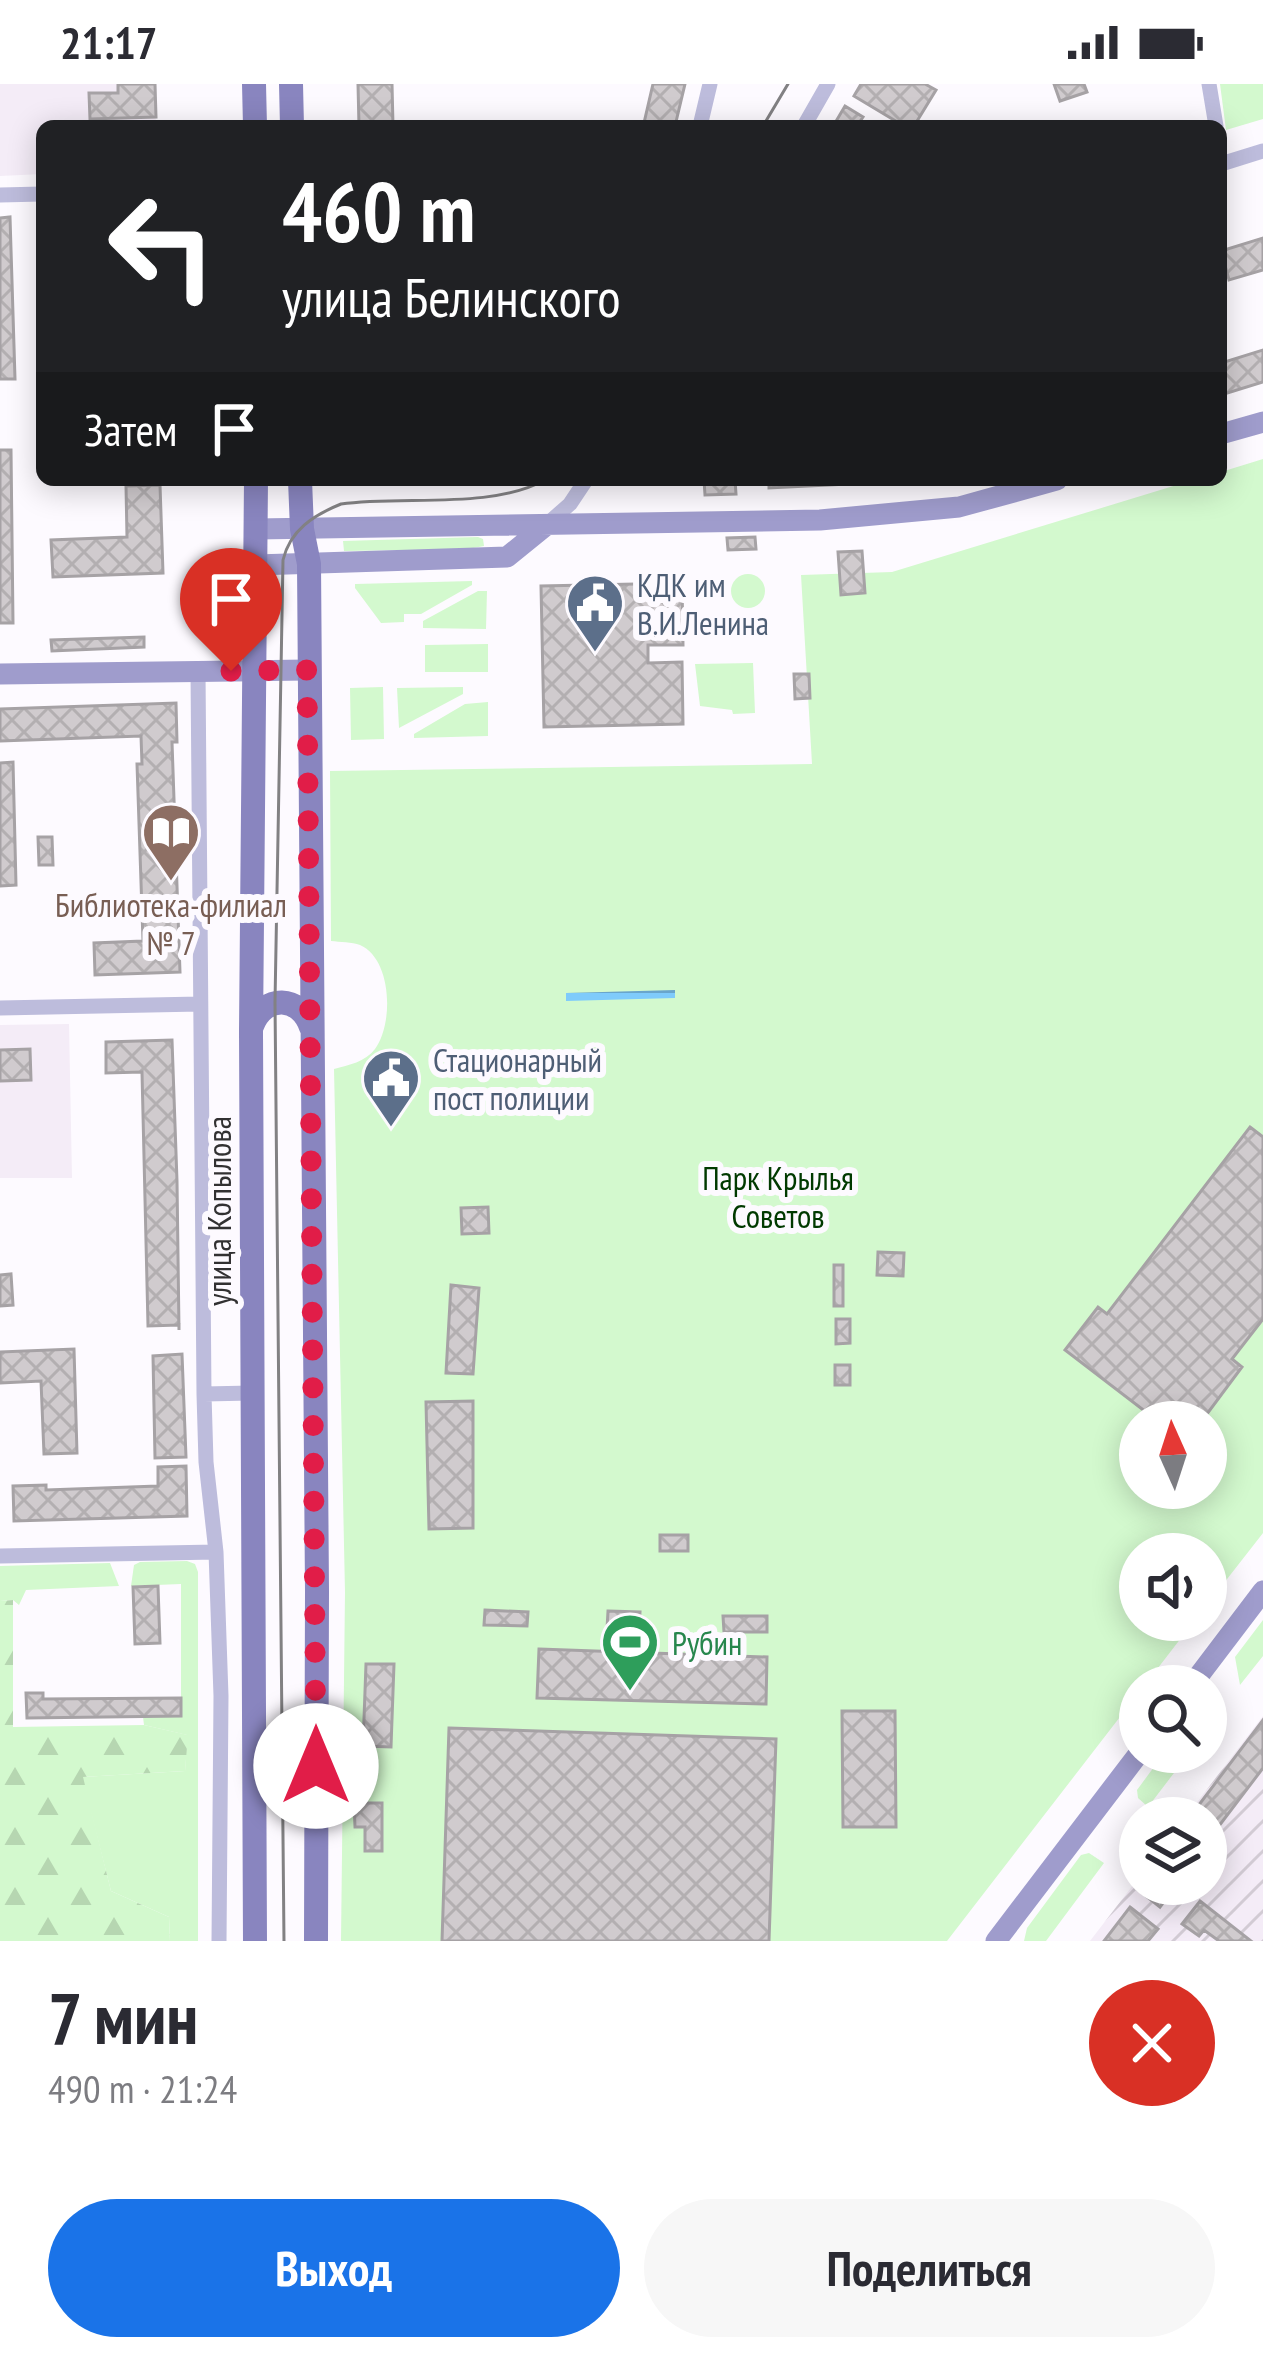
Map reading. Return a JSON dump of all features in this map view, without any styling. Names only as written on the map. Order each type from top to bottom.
[{"type":"main road","points":[[254,84],[255,120]]},
{"type":"main road","points":[[291,84],[292,120]]},
{"type":"main road","name":"улица Копылова","points":[[255,1941],[250,1031],[256,486]]},
{"type":"main road","points":[[301,486],[308,564],[316,1941]]},
{"type":"main road","points":[[250,1031],[258,1012],[268,1004],[286,1001],[303,1011],[311,1030]]},
{"type":"street","points":[[701,120],[710,84]]},
{"type":"street","points":[[807,120],[828,84]]},
{"type":"street","points":[[1209,84],[1215,120]]},
{"type":"street","points":[[1227,160],[1263,151]]},
{"type":"street","points":[[0,195],[36,194]]},
{"type":"street","points":[[1227,432],[1263,422]]},
{"type":"street","points":[[256,565],[507,557],[570,504],[582,486]]},
{"type":"street","points":[[256,529],[914,514],[1036,486]]},
{"type":"street","points":[[0,674],[307,670]]},
{"type":"street","name":"улица Копылова","points":[[198,671],[204,1394],[221,1696],[219,1941]]},
{"type":"street","points":[[0,1008],[200,1004]]},
{"type":"street","points":[[204,1394],[252,1393]]},
{"type":"street","points":[[0,1556],[216,1552]]},
{"type":"street","points":[[1207,1665],[1263,1591]]},
{"type":"street","points":[[997,1941],[1124,1773]]},
{"type":"shaded area","points":[[0,84],[155,84],[156,120],[36,120],[36,174],[0,176]]},
{"type":"shaded area","points":[[69,1024],[72,1178],[0,1178],[0,1025]]},
{"type":"shaded area","points":[[1263,1716],[1263,1941],[1090,1941],[1119,1903],[1227,1905],[1227,1797],[1201,1797],[1219,1773],[1227,1773],[1227,1763]]},
{"type":"green space","points":[[1220,84],[1263,84],[1263,119],[1227,130]]},
{"type":"green space","name":"Парк Крылья Советов","points":[[1263,459],[1263,1533],[1227,1579],[1227,1533],[1119,1533],[1119,1641],[1179,1641],[1160,1665],[1119,1665],[1119,1718],[947,1941],[341,1941],[345,1592],[334,1069],[362,1060],[375,1049],[385,1024],[387,993],[371,952],[357,944],[331,941],[330,771],[812,764],[801,575],[892,572],[1173,486],[1227,486],[1227,470]]},
{"type":"green space","points":[[478,537],[484,546],[468,549],[344,551],[343,541]]},
{"type":"green space","points":[[748,574],[760,579],[765,591],[760,603],[748,608],[736,603],[731,591],[736,579]]},
{"type":"green space","points":[[472,581],[421,614],[404,614],[404,622],[381,623],[355,588],[355,584]]},
{"type":"green space","points":[[478,591],[487,591],[486,629],[423,628],[423,621]]},
{"type":"green space","points":[[488,644],[488,672],[425,672],[425,645]]},
{"type":"green space","points":[[753,663],[755,713],[733,714],[732,710],[700,706],[695,664]]},
{"type":"green space","points":[[383,687],[384,739],[351,740],[350,688]]},
{"type":"green space","points":[[463,687],[463,694],[399,728],[397,688]]},
{"type":"green space","points":[[488,702],[488,736],[414,738],[465,704]]},
{"type":"green space","points":[[187,1561],[198,1572],[198,1941],[170,1941],[169,1917],[111,1891],[82,1777],[185,1771],[187,1735],[144,1725],[143,1717],[181,1716],[181,1584],[131,1586],[134,1565],[140,1562]]},
{"type":"green space","points":[[110,1563],[119,1586],[26,1590],[19,1605],[13,1600],[0,1601],[0,1566]]},
{"type":"green space","points":[[13,1600],[13,1727],[144,1725],[188,1735],[185,1771],[83,1777],[111,1891],[169,1917],[170,1941],[0,1941],[0,1601]]},
{"type":"green space","points":[[1263,1620],[1263,1656],[1240,1685],[1235,1657]]},
{"type":"green space","points":[[1150,1773],[1174,1773],[1156,1797],[1138,1797],[1137,1790]]},
{"type":"green space","points":[[1089,1853],[1104,1863],[1046,1941],[1024,1941],[1027,1928],[1081,1855]]},
{"type":"water","points":[[675,990],[675,998],[566,1001],[566,993]]},
{"type":"building","points":[[118,84],[155,84],[156,117],[90,119],[89,93],[118,93]]},
{"type":"building","points":[[358,84],[392,84],[393,120],[359,120]]},
{"type":"building","points":[[653,84],[685,84],[676,120],[645,120]]},
{"type":"building","points":[[861,84],[925,84],[936,90],[918,120],[894,120],[854,96]]},
{"type":"building","points":[[1054,84],[1084,84],[1087,92],[1060,101]]},
{"type":"building","points":[[845,106],[863,117],[861,120],[837,120]]},
{"type":"building","points":[[10,217],[15,379],[0,379],[0,218]]},
{"type":"building","points":[[1263,238],[1263,270],[1229,280],[1227,249]]},
{"type":"building","points":[[1263,350],[1263,382],[1227,393],[1227,361]]},
{"type":"building","points":[[0,450],[11,450],[13,623],[0,623]]},
{"type":"building","points":[[126,486],[160,486],[163,573],[53,577],[51,540],[127,537]]},
{"type":"building","points":[[704,486],[735,486],[736,494],[705,495]]},
{"type":"building","points":[[755,537],[756,549],[728,550],[727,538]]},
{"type":"building","points":[[862,551],[865,593],[841,595],[838,552]]},
{"type":"building","name":"КДК им В.И.Ленина","points":[[682,583],[683,645],[648,645],[648,663],[682,662],[683,724],[544,727],[541,586]]},
{"type":"building","points":[[144,637],[144,647],[52,651],[51,640]]},
{"type":"building","points":[[794,674],[809,674],[810,698],[795,699]]},
{"type":"building","points":[[176,703],[177,742],[172,742],[180,972],[95,975],[94,943],[143,941],[137,764],[142,764],[141,736],[0,741],[0,709]]},
{"type":"building","points":[[13,762],[16,885],[0,886],[0,763]]},
{"type":"building","points":[[38,837],[52,837],[53,865],[39,865]]},
{"type":"building","points":[[172,1040],[179,1325],[148,1326],[142,1072],[106,1073],[106,1042]]},
{"type":"building","points":[[30,1049],[31,1080],[0,1081],[0,1050]]},
{"type":"building","points":[[1250,1127],[1263,1137],[1263,1319],[1232,1359],[1242,1367],[1217,1401],[1132,1401],[1065,1350],[1098,1307],[1107,1314]]},
{"type":"building","points":[[488,1207],[489,1233],[462,1234],[461,1208]]},
{"type":"building","points":[[878,1252],[904,1253],[903,1276],[877,1275]]},
{"type":"building","points":[[834,1265],[843,1265],[843,1306],[834,1306]]},
{"type":"building","points":[[11,1274],[13,1305],[0,1306],[0,1275]]},
{"type":"building","points":[[451,1285],[479,1288],[473,1374],[446,1373]]},
{"type":"building","points":[[836,1319],[850,1319],[850,1343],[836,1344]]},
{"type":"building","points":[[74,1349],[77,1453],[44,1454],[41,1381],[0,1383],[0,1352]]},
{"type":"building","points":[[182,1354],[186,1457],[155,1458],[153,1356]]},
{"type":"building","points":[[835,1365],[850,1365],[850,1385],[835,1385]]},
{"type":"building","points":[[473,1401],[473,1528],[429,1529],[426,1402]]},
{"type":"building","points":[[186,1466],[187,1516],[14,1521],[13,1486],[46,1485],[46,1490],[158,1486],[158,1467]]},
{"type":"building","points":[[660,1535],[688,1535],[688,1551],[660,1551]]},
{"type":"building","points":[[158,1586],[160,1643],[135,1644],[133,1587]]},
{"type":"building","points":[[485,1610],[528,1612],[527,1626],[484,1625]]},
{"type":"building","points":[[608,1611],[640,1612],[639,1630],[607,1629]]},
{"type":"building","points":[[723,1616],[767,1616],[767,1632],[724,1632]]},
{"type":"building","points":[[539,1649],[767,1657],[766,1704],[537,1698]]},
{"type":"building","points":[[366,1664],[394,1664],[391,1747],[363,1746]]},
{"type":"building","points":[[26,1693],[43,1693],[43,1699],[181,1698],[181,1716],[27,1718]]},
{"type":"building","points":[[842,1711],[895,1711],[896,1827],[843,1827]]},
{"type":"building","points":[[1263,1720],[1263,1768],[1227,1815],[1227,1797],[1205,1797]]},
{"type":"building","points":[[449,1728],[776,1739],[769,1941],[442,1941]]},
{"type":"building","points":[[354,1803],[382,1803],[382,1851],[365,1851],[365,1827],[355,1827]]},
{"type":"building","points":[[1197,1905],[1205,1905],[1251,1941],[1219,1941],[1204,1930],[1199,1936],[1182,1924]]},
{"type":"building","points":[[1130,1907],[1158,1929],[1148,1941],[1104,1941]]},
{"type":"tram line","points":[[767,120],[788,84]]},
{"type":"tram line","points":[[284,1941],[275,1002],[283,560],[304,525],[341,504],[473,498],[530,486]]},
{"type":"place","name":"КДК им В.И.Ленина","points":[[595,654]]},
{"type":"place","name":"Библиотека-филиал № 7","points":[[171,883]]},
{"type":"place","name":"Стационарный пост полиции","points":[[391,1129]]},
{"type":"place","name":"Рубин","points":[[630,1693]]},
{"type":"route","points":[[231,671],[307,670],[316,1766]]}]
